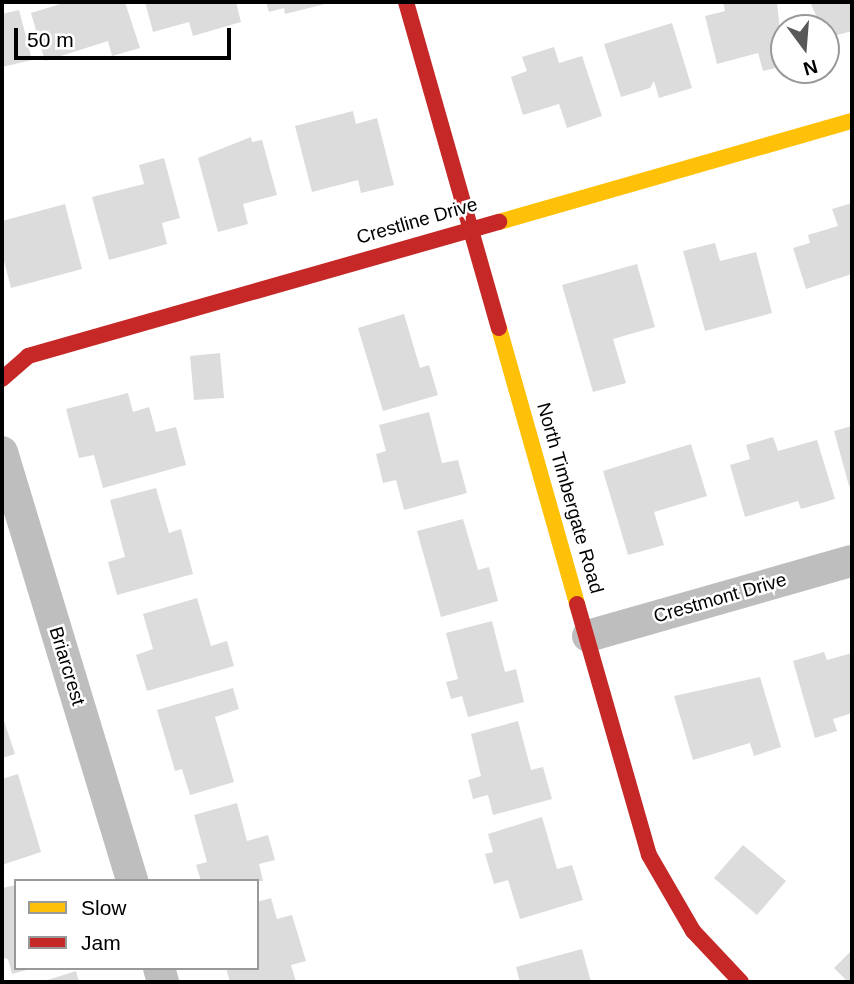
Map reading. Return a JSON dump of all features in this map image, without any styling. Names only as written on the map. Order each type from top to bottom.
[{"type":"street","name":"North Timbergate Road","points":[[406,2],[649,855],[667,894],[737,981]]},
{"type":"street","name":"Crestline Drive","points":[[2,379],[28,356],[470,227],[852,121]]},
{"type":"street","name":"Briarcrest","points":[[2,452],[131,879]]},
{"type":"street","name":"Crestmont Drive","points":[[588,636],[852,561]]},
{"type":"building","points":[[67,2],[125,2],[140,48],[112,56],[108,41],[45,61],[31,13]]},
{"type":"building","points":[[145,2],[236,2],[241,22],[193,36],[189,22],[153,32]]},
{"type":"building","points":[[266,2],[329,3],[285,14],[284,8],[269,12]]},
{"type":"building","points":[[723,2],[777,2],[778,14],[770,14],[770,69],[763,71],[758,53],[717,64],[705,16],[725,11]]},
{"type":"building","points":[[810,2],[852,2],[852,31],[840,34],[840,14],[815,14]]},
{"type":"building","points":[[19,10],[32,60],[2,67],[2,14]]},
{"type":"building","points":[[672,23],[692,88],[659,98],[654,81],[650,88],[621,97],[604,44]]},
{"type":"building","points":[[554,47],[559,63],[582,56],[602,116],[567,128],[559,104],[523,115],[511,77],[527,71],[522,57]]},
{"type":"building","points":[[353,111],[356,124],[377,118],[394,185],[361,193],[358,180],[312,192],[295,126]]},
{"type":"building","points":[[251,137],[252,142],[262,140],[277,195],[243,204],[248,224],[218,232],[198,158]]},
{"type":"building","points":[[164,158],[180,218],[162,223],[167,244],[109,260],[92,197],[144,184],[139,165]]},
{"type":"building","points":[[852,203],[852,274],[806,289],[793,248],[810,243],[808,235],[838,226],[832,209]]},
{"type":"building","points":[[65,204],[82,269],[11,288],[2,253],[2,221]]},
{"type":"building","points":[[715,243],[720,261],[756,252],[772,313],[705,331],[683,251]]},
{"type":"building","points":[[637,264],[655,327],[613,339],[626,383],[593,392],[562,285]]},
{"type":"building","points":[[404,314],[420,368],[429,365],[438,395],[383,411],[358,328]]},
{"type":"building","points":[[220,353],[224,398],[194,400],[190,356]]},
{"type":"building","points":[[128,393],[133,412],[149,407],[156,432],[176,427],[186,465],[103,488],[94,455],[79,458],[66,409]]},
{"type":"building","points":[[429,412],[442,463],[458,460],[467,493],[404,510],[396,480],[383,483],[376,454],[386,451],[379,425]]},
{"type":"building","points":[[852,426],[852,486],[849,486],[834,431]]},
{"type":"building","points":[[773,437],[778,451],[817,440],[835,499],[801,509],[798,501],[745,517],[730,465],[750,459],[746,445]]},
{"type":"building","points":[[691,444],[707,496],[654,512],[664,545],[628,555],[603,471]]},
{"type":"building","points":[[156,488],[169,533],[181,529],[193,574],[117,595],[108,562],[125,557],[110,500]]},
{"type":"building","points":[[463,519],[478,570],[489,567],[498,601],[441,617],[417,531]]},
{"type":"building","points":[[197,598],[211,646],[227,641],[234,666],[147,691],[136,655],[153,649],[143,614]]},
{"type":"building","points":[[492,621],[505,672],[516,669],[524,702],[468,717],[462,696],[451,699],[446,682],[458,679],[446,633]]},
{"type":"building","points":[[824,652],[827,660],[852,653],[852,713],[833,719],[837,731],[815,738],[793,661]]},
{"type":"building","points":[[760,677],[781,747],[754,756],[750,743],[693,760],[674,696]]},
{"type":"building","points":[[233,688],[239,709],[215,717],[234,782],[190,795],[182,769],[175,771],[157,710]]},
{"type":"building","points":[[2,715],[15,754],[2,758]]},
{"type":"building","points":[[518,721],[531,770],[543,767],[552,799],[493,815],[488,795],[473,799],[468,780],[481,776],[471,734]]},
{"type":"building","points":[[18,774],[41,852],[2,865],[2,779]]},
{"type":"building","points":[[237,803],[247,841],[268,835],[275,860],[259,864],[263,881],[200,879],[196,865],[207,862],[194,815]]},
{"type":"building","points":[[542,817],[557,869],[572,865],[583,900],[520,919],[508,880],[494,884],[485,854],[493,852],[488,834]]},
{"type":"building","points":[[743,845],[786,881],[757,915],[714,878]]},
{"type":"building","points":[[14,885],[14,970],[26,970],[12,974],[8,959],[2,957],[2,888]]},
{"type":"building","points":[[271,898],[277,919],[292,915],[306,961],[291,965],[296,982],[230,982],[227,970],[259,970],[259,901]]},
{"type":"building","points":[[582,949],[591,982],[520,982],[516,967]]},
{"type":"building","points":[[852,950],[852,982],[848,982],[834,968]]},
{"type":"building","points":[[76,971],[79,982],[41,982]]},
{"type":"traffic: slow","points":[[499,222],[852,121]]},
{"type":"traffic: slow","points":[[499,328],[577,604]]},
{"type":"traffic: jam","points":[[406,2],[499,328]]},
{"type":"traffic: jam","points":[[2,379],[28,356],[499,222]]},
{"type":"traffic: jam","points":[[577,604],[649,855],[693,931],[741,982]]}]
